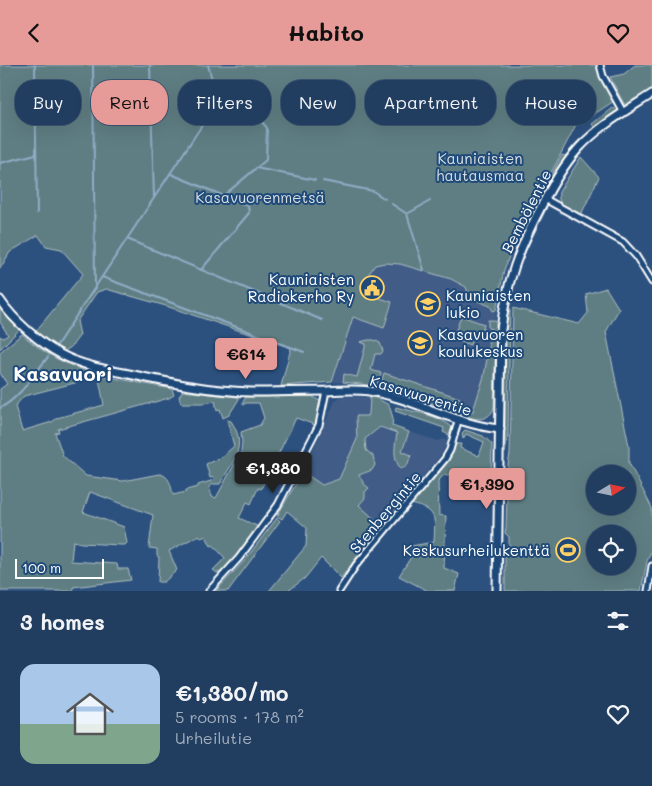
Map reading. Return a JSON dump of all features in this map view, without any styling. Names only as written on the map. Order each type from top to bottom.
[{"type":"main road","name":"Bembölentie","points":[[497,591],[501,330],[507,289],[521,247],[562,170],[578,149],[605,125],[652,94]]},
{"type":"main road","name":"Kasavuorentie","points":[[0,300],[11,314],[47,346],[61,355],[89,365],[165,382],[224,390],[250,392],[358,390],[378,393],[478,427],[500,429]]},
{"type":"street","points":[[600,65],[603,76],[623,113]]},
{"type":"street","points":[[545,199],[624,242],[636,256],[652,282]]},
{"type":"street","points":[[209,591],[244,552],[278,505],[319,425],[326,391]]},
{"type":"street","name":"Stenbergintie","points":[[339,591],[356,565],[445,459],[450,450],[458,421]]},
{"type":"street","points":[[648,591],[652,566]]},
{"type":"shaded area","name":"Kasavuoren koulukeskus","points":[[385,263],[400,264],[451,279],[466,287],[470,298],[490,306],[493,311],[496,310],[494,408],[492,414],[482,419],[471,418],[395,390],[355,383],[332,382],[353,317],[384,327],[392,302],[368,294],[363,290],[368,275],[375,265]]},
{"type":"shaded area","points":[[340,397],[370,397],[369,414],[367,416],[357,416],[357,439],[339,480],[322,485],[303,472],[335,401]]},
{"type":"shaded area","points":[[380,427],[407,437],[409,432],[438,441],[444,439],[447,441],[440,456],[382,526],[378,523],[369,533],[363,527],[353,476],[365,474],[365,439]]},
{"type":"green space","name":"Kasavuorenmetsä","points":[[0,65],[598,65],[601,77],[614,101],[596,113],[596,80],[506,80],[506,125],[576,125],[513,246],[504,270],[496,310],[493,311],[490,306],[470,298],[466,287],[451,279],[400,264],[385,263],[375,265],[368,275],[363,290],[368,294],[392,302],[384,328],[353,317],[332,382],[281,386],[291,348],[166,306],[106,289],[97,292],[77,321],[80,335],[71,347],[63,352],[35,332],[83,274],[61,249],[46,246],[38,235],[10,252],[0,269]]},
{"type":"green space","points":[[635,65],[652,65],[652,90],[630,104],[624,104],[610,77],[624,74]]},
{"type":"green space","points":[[612,108],[616,108],[618,112],[606,120],[548,188],[546,186],[562,155],[565,156],[594,127],[593,125],[596,125],[596,121]]},
{"type":"green space","points":[[581,157],[599,177],[580,217],[562,204],[559,192]]},
{"type":"green space","points":[[606,288],[619,309],[606,332],[629,446],[630,465],[586,465],[586,515],[636,515],[636,477],[652,508],[652,549],[647,561],[641,591],[505,591],[505,556],[509,551],[509,537],[505,533],[510,454],[513,308],[579,324],[588,313],[586,294]]},
{"type":"green space","points":[[508,308],[510,308],[508,435],[505,453],[505,329]]},
{"type":"green space","points":[[0,309],[19,330],[0,349],[0,336],[3,338],[8,335],[0,322]]},
{"type":"green space","points":[[461,316],[484,324],[481,336],[474,333],[470,345],[453,339]]},
{"type":"green space","points":[[488,320],[496,322],[494,408],[487,417],[476,419],[468,417],[469,411],[473,411],[484,376],[488,342],[490,342],[492,329],[488,328]]},
{"type":"green space","points":[[22,334],[55,358],[94,373],[93,378],[90,379],[24,396],[15,406],[22,431],[52,422],[57,418],[104,405],[99,379],[103,376],[172,389],[174,395],[169,398],[58,429],[59,432],[55,433],[63,456],[86,476],[123,481],[159,474],[166,476],[168,479],[173,495],[186,492],[186,490],[214,480],[213,477],[210,478],[206,464],[222,457],[234,446],[227,420],[231,421],[236,430],[238,446],[234,461],[220,484],[213,484],[209,487],[212,497],[216,498],[241,452],[241,432],[260,425],[264,418],[259,403],[246,403],[243,405],[246,397],[312,396],[321,402],[315,425],[296,418],[261,489],[258,488],[251,504],[247,502],[239,518],[259,527],[240,554],[228,567],[217,573],[213,570],[225,558],[213,545],[211,546],[206,536],[201,538],[199,535],[169,551],[177,570],[164,582],[158,582],[159,557],[157,556],[157,549],[149,548],[153,515],[90,492],[83,512],[124,527],[127,543],[121,545],[73,541],[71,561],[117,564],[118,569],[128,569],[131,580],[73,587],[73,591],[0,591],[0,389],[7,384],[0,373],[0,352]]},
{"type":"green space","points":[[368,340],[380,343],[383,351],[381,354],[375,354],[371,370],[381,373],[377,386],[343,382],[344,374],[357,377],[366,344],[360,342]]},
{"type":"green space","points":[[384,373],[460,398],[459,402],[463,403],[461,414],[395,390],[380,387]]},
{"type":"green space","points":[[182,391],[238,397],[239,399],[229,415],[223,418],[220,409],[217,410],[215,401],[181,403],[179,397]]},
{"type":"green space","points":[[370,397],[389,405],[393,418],[392,426],[409,432],[402,451],[411,455],[407,466],[401,469],[395,456],[397,433],[380,427],[365,439],[366,450],[373,456],[375,465],[372,470],[359,475],[364,484],[369,488],[365,492],[365,498],[359,505],[382,526],[341,578],[321,558],[305,578],[288,591],[269,591],[306,546],[307,528],[287,511],[282,519],[277,516],[303,472],[322,485],[339,479],[357,439],[356,416],[367,416],[369,414]]},
{"type":"green space","points":[[396,407],[426,414],[447,423],[452,427],[449,435],[443,432],[444,428],[395,411]]},
{"type":"green space","points":[[465,430],[483,436],[492,444],[491,480],[462,474],[444,475],[438,481],[439,515],[446,516],[444,568],[459,574],[455,591],[428,591],[399,576],[411,557],[411,546],[434,542],[435,527],[433,516],[426,509],[411,504],[441,470],[452,452],[454,444],[461,444],[460,448],[479,456],[484,442],[466,434],[463,439],[462,433]]},
{"type":"green space","points":[[277,518],[280,521],[228,591],[216,591],[245,560]]},
{"type":"waterway","points":[[35,65],[37,213]]},
{"type":"waterway","points":[[93,65],[95,288]]},
{"type":"waterway","points":[[150,65],[154,198]]},
{"type":"waterway","points":[[55,348],[218,101],[208,65]]},
{"type":"waterway","points":[[223,196],[266,160],[267,128],[264,125]]},
{"type":"waterway","points":[[0,163],[36,154]]},
{"type":"waterway","points":[[256,168],[315,180]]},
{"type":"waterway","points":[[171,174],[248,206],[249,213],[201,270]]},
{"type":"waterway","points":[[323,181],[373,191],[385,199]]},
{"type":"waterway","points":[[392,204],[407,214],[430,201]]},
{"type":"waterway","points":[[521,259],[546,208]]},
{"type":"waterway","points":[[407,214],[424,270]]},
{"type":"waterway","points":[[127,239],[322,320]]},
{"type":"waterway","points":[[102,277],[304,352]]},
{"type":"waterway","points":[[0,408],[20,392],[48,357]]},
{"type":"place","name":"Kauniaisten Radiokerho Ry","points":[[372,288]]},
{"type":"place","name":"Kauniaisten lukio","points":[[428,304]]},
{"type":"place","name":"Kasavuoren koulukeskus","points":[[420,343]]},
{"type":"place","name":"Keskusurheilukenttä","points":[[568,550]]},
{"type":"district","name":"Kasavuori","points":[[63,373]]},
{"type":"park label","name":"Kauniaisten hautausmaa","points":[[480,166]]}]
